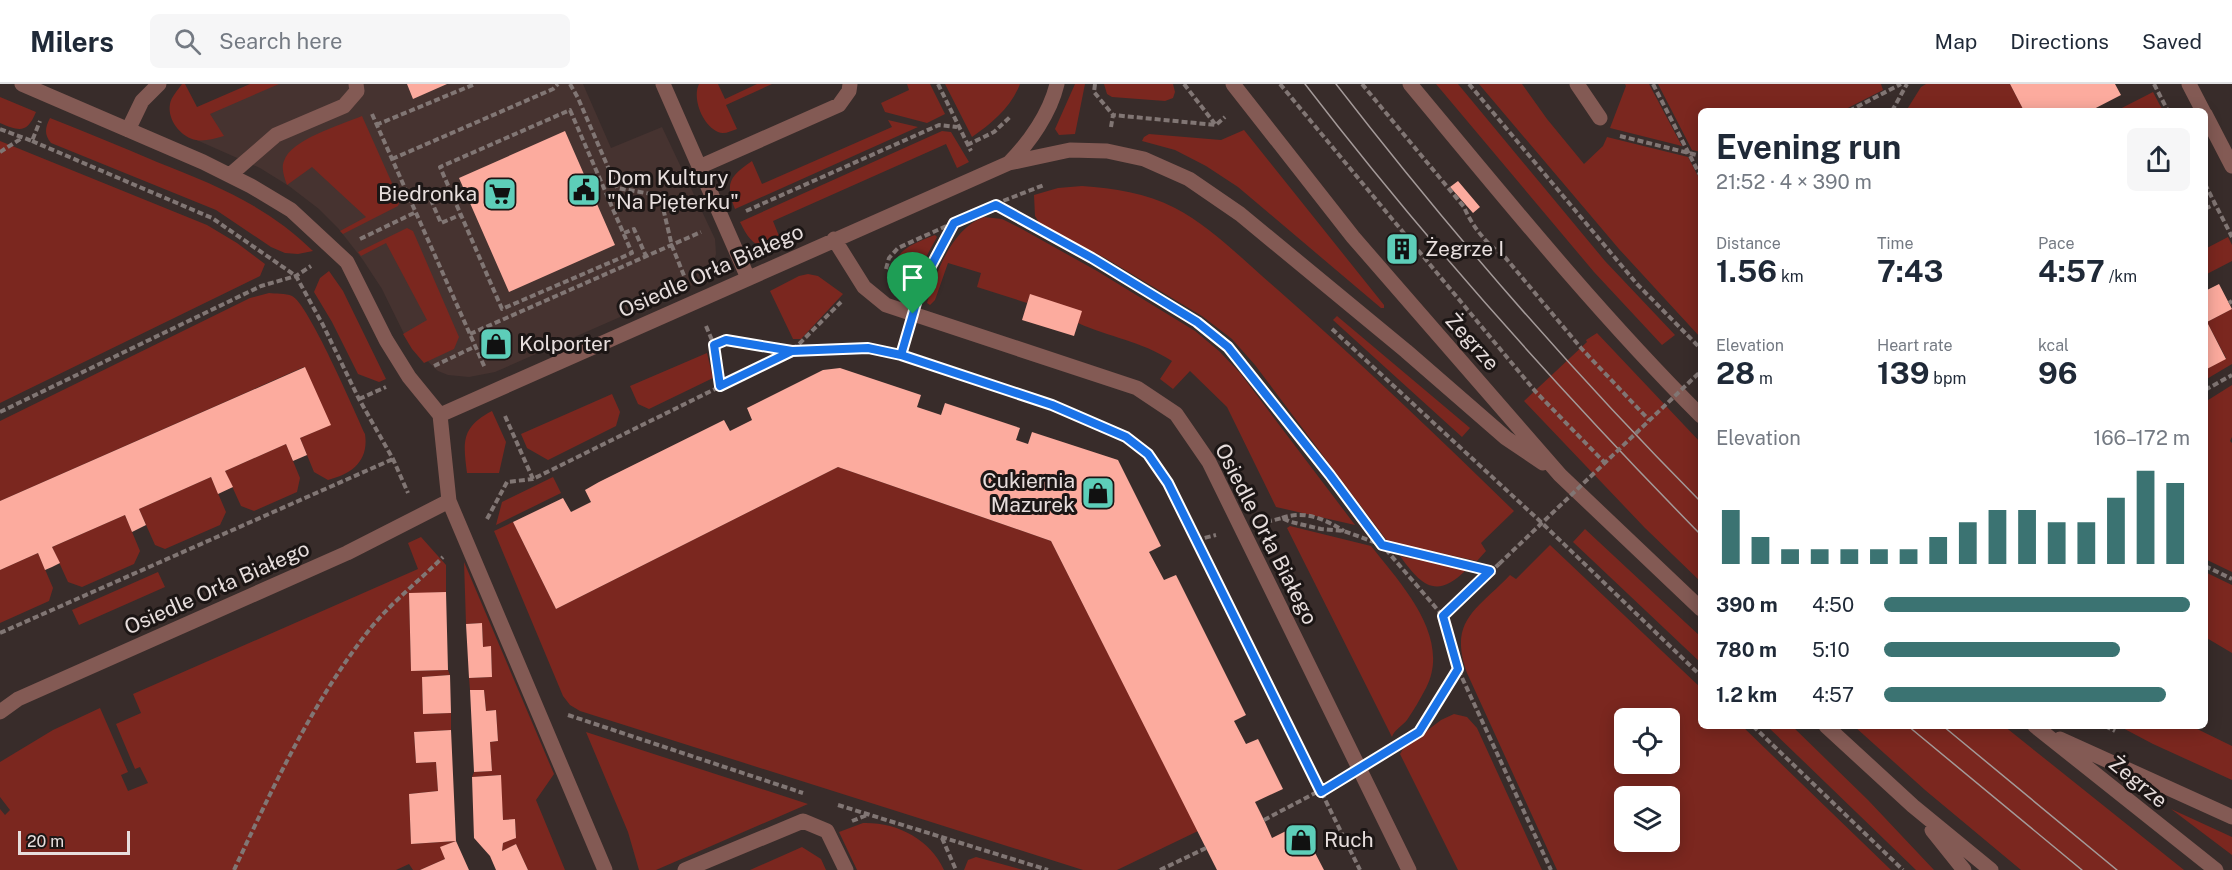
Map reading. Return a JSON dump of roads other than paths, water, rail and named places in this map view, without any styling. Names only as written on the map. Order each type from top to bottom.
[{"type":"street","points":[[22,84],[230,175],[291,210],[347,262],[386,340],[409,377],[440,414],[449,501],[605,870]]},
{"type":"street","points":[[128,130],[142,101],[159,84]]},
{"type":"street","points":[[230,175],[276,135],[344,106],[357,91],[356,84]]},
{"type":"street","points":[[663,84],[748,278]]},
{"type":"street","points":[[699,167],[839,105],[849,91],[850,84]]},
{"type":"street","name":"Osiedle Orła Białego","points":[[440,414],[1009,163],[1039,124],[1049,107],[1057,84]]},
{"type":"street","name":"Żegrze","points":[[1233,84],[1367,254],[1560,475],[1698,606]]},
{"type":"street","points":[[1410,84],[1515,212],[1698,413]]},
{"type":"street","points":[[1577,84],[1600,118]]},
{"type":"street","points":[[2189,84],[2201,108]]},
{"type":"street","points":[[2208,121],[2232,166]]},
{"type":"street","points":[[1009,163],[1070,150],[1107,151],[1159,164],[1204,187],[1283,249],[1506,438],[1560,475]]},
{"type":"street","name":"Osiedle Orła Białego","points":[[834,239],[864,287],[886,305],[1137,388],[1176,414],[1209,462],[1409,870]]},
{"type":"street","name":"Osiedle Orła Białego","points":[[0,712],[18,699],[347,554],[449,501]]},
{"type":"street","points":[[1829,729],[1913,806],[1990,870]]},
{"type":"street","name":"Żegrze","points":[[2038,729],[2216,870]]},
{"type":"street","points":[[2039,729],[2232,817]]},
{"type":"street","points":[[1913,806],[1964,870]]},
{"type":"street","points":[[685,870],[803,820],[827,831],[846,870]]},
{"type":"tram line","points":[[1305,84],[1351,143],[1496,316],[1597,427],[1698,532]]},
{"type":"tram line","points":[[1336,84],[1422,192],[1512,298],[1605,402],[1698,499]]},
{"type":"tram line","points":[[1912,729],[2082,870]]},
{"type":"tram line","points":[[1947,729],[2117,870]]},
{"type":"place","name":"Dom Kultury \"Na Pięterku\"","points":[[584,190]]},
{"type":"place","name":"Biedronka","points":[[500,194]]},
{"type":"place","name":"Żegrze I","points":[[1402,249]]},
{"type":"place","name":"Kolporter","points":[[496,344]]},
{"type":"place","name":"Cukiernia Mazurek","points":[[1098,493]]},
{"type":"place","name":"Ruch","points":[[1301,840]]}]
